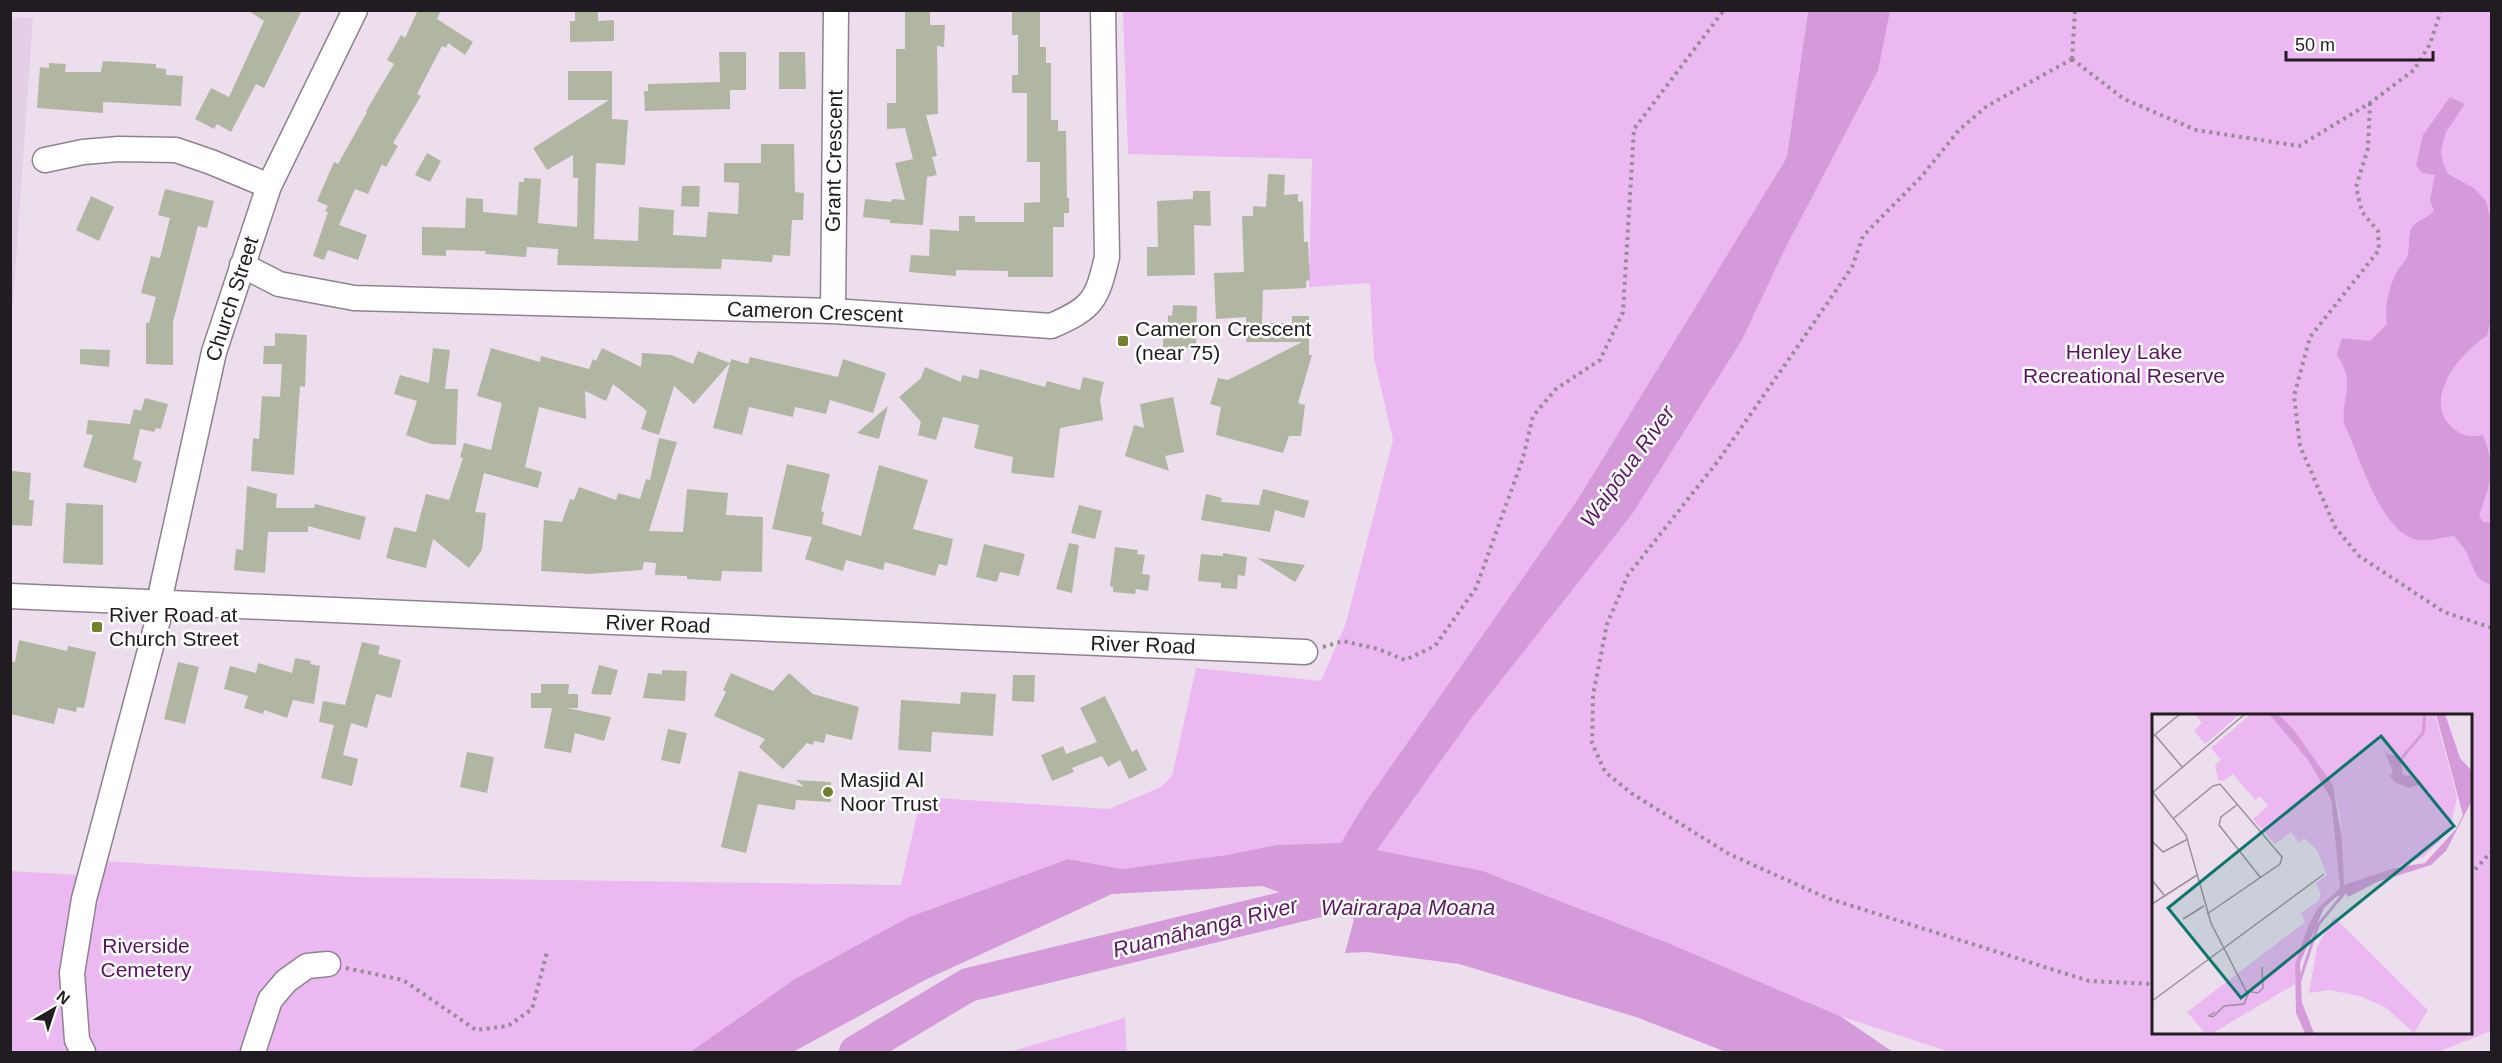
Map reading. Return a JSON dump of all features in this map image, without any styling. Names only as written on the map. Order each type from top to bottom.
[{"type":"street","name":"Church Street","points":[[83,1053],[77,1040],[72,973],[84,899],[156,629],[214,352],[269,186],[355,10]]},
{"type":"street","name":"Grant Crescent","points":[[832,311],[836,10]]},
{"type":"street","name":"Cameron Crescent","points":[[242,265],[279,284],[354,298],[832,311],[1051,326],[1078,315],[1099,291],[1107,257],[1103,10]]},
{"type":"street","points":[[45,160],[82,152],[119,149],[176,150],[269,186]]},
{"type":"street","name":"River Road","points":[[10,596],[1305,652]]},
{"type":"street","points":[[253,1053],[270,1000],[281,987],[307,966],[328,964]]},
{"type":"path","points":[[1305,652],[1342,641],[1378,649],[1405,660],[1435,646],[1476,588],[1523,458],[1533,416],[1556,388],[1600,360],[1623,312],[1634,129],[1724,10]]},
{"type":"path","points":[[2072,59],[2075,10]]},
{"type":"path","points":[[2072,59],[2124,99],[2196,130],[2299,146],[2370,103],[2414,70],[2430,44],[2441,10]]},
{"type":"path","points":[[2072,59],[1986,106],[1959,130],[1921,177],[1863,236],[1852,267],[1798,346],[1718,461],[1628,575],[1607,624],[1593,695],[1592,743],[1605,772],[1631,793],[1729,854],[1827,898],[2089,981],[2152,984]]},
{"type":"path","points":[[2370,103],[2368,148],[2356,187],[2362,212],[2378,231],[2379,250],[2310,337],[2294,396],[2300,446],[2335,527],[2360,556],[2444,612],[2492,628]]},
{"type":"path","points":[[2472,873],[2492,851]]},
{"type":"path","points":[[328,964],[403,980],[476,1030],[508,1026],[532,1009],[547,952]]},
{"type":"shaded area","points":[[10,17],[33,18],[13,304],[10,303]]},
{"type":"green space","name":"Riverside Cemetery","points":[[1123,11],[1808,11],[1787,157],[1578,499],[1365,803],[1341,844],[1276,845],[1226,855],[1122,869],[1068,859],[909,917],[795,979],[690,1052],[11,1052],[10,871],[98,876],[105,861],[353,877],[901,885],[921,797],[1109,809],[1161,787],[1172,776],[1196,668],[1321,681],[1346,623],[1393,440],[1374,358],[1370,283],[1309,287],[1312,159],[1128,154]]},
{"type":"green space","name":"Henley Lake Recreational Reserve","points":[[1890,11],[2491,11],[2491,1031],[2438,1052],[1950,1052],[1840,1016],[1668,943],[1483,871],[1377,850],[1473,716],[1633,513],[1742,340],[1784,251],[1878,71]]},
{"type":"green space","points":[[1125,1018],[1127,1052],[1009,1052]]},
{"type":"water","name":"Wairarapa Moana","points":[[1808,11],[1890,11],[1878,71],[1784,251],[1742,340],[1633,513],[1473,716],[1377,850],[1483,871],[1668,943],[1840,1016],[1893,1052],[1726,1052],[1636,1017],[1459,964],[1367,952],[1345,953],[1354,919],[1262,886],[1112,894],[925,980],[793,1052],[690,1052],[795,979],[909,917],[1068,859],[1122,869],[1226,855],[1276,845],[1341,843],[1365,803],[1578,499],[1787,157]]},
{"type":"water","points":[[2450,97],[2465,104],[2446,132],[2441,150],[2443,163],[2448,174],[2474,188],[2486,201],[2491,222],[2492,315],[2487,336],[2466,353],[2448,378],[2442,391],[2441,404],[2444,417],[2453,428],[2467,436],[2483,435],[2490,456],[2489,484],[2479,515],[2483,522],[2491,523],[2491,584],[2481,580],[2465,550],[2454,536],[2417,540],[2404,534],[2381,508],[2344,424],[2347,382],[2346,374],[2337,355],[2342,338],[2370,341],[2387,324],[2386,310],[2390,289],[2407,255],[2412,227],[2434,211],[2430,200],[2435,175],[2423,173],[2416,166],[2423,135]]},
{"type":"building","points":[[247,10],[302,10],[264,88],[256,84],[231,132],[217,124],[214,129],[195,119],[211,88],[229,97],[264,21]]},
{"type":"building","points":[[418,10],[441,10],[437,19],[473,42],[465,55],[448,43],[446,48],[442,46],[417,94],[421,96],[393,143],[398,146],[386,167],[382,164],[368,194],[355,189],[339,225],[367,235],[358,260],[328,250],[324,260],[313,256],[328,212],[325,211],[328,206],[317,201],[334,162],[338,164],[394,64],[387,60],[401,35],[405,38]]},
{"type":"building","points":[[575,10],[598,10],[598,21],[614,20],[614,41],[570,42],[570,21],[575,21]]},
{"type":"building","points":[[905,10],[930,10],[930,25],[945,25],[944,47],[937,46],[938,114],[926,115],[937,156],[932,157],[937,175],[927,177],[923,225],[890,223],[890,220],[863,217],[865,199],[891,202],[892,199],[905,200],[895,163],[913,159],[905,128],[887,129],[887,103],[896,103],[896,49],[905,49]]},
{"type":"building","points":[[1012,10],[1040,10],[1040,47],[1046,47],[1046,63],[1051,63],[1051,120],[1058,120],[1058,131],[1066,131],[1069,213],[1064,213],[1064,227],[1053,227],[1053,277],[1008,277],[1008,271],[956,270],[956,276],[909,272],[911,255],[929,256],[930,229],[959,231],[959,216],[975,216],[975,222],[1024,222],[1024,203],[1040,202],[1040,162],[1027,162],[1027,93],[1012,93],[1012,75],[1018,75],[1018,35],[1012,35]]},
{"type":"building","points":[[719,52],[746,52],[746,90],[730,90],[730,109],[645,111],[644,91],[648,91],[648,84],[720,82]]},
{"type":"building","points":[[779,52],[805,52],[806,89],[779,89]]},
{"type":"building","points":[[103,61],[156,64],[156,68],[166,69],[166,75],[183,76],[181,106],[103,102],[103,113],[37,108],[40,67],[49,68],[49,63],[66,64],[65,72],[101,72]]},
{"type":"building","points":[[568,71],[612,71],[612,119],[628,120],[625,165],[596,163],[594,239],[638,241],[639,207],[674,210],[673,235],[706,237],[708,212],[738,214],[739,183],[724,182],[724,163],[761,163],[761,144],[794,144],[795,192],[804,193],[803,220],[792,220],[790,256],[773,255],[772,262],[722,259],[721,269],[557,265],[558,249],[527,247],[526,257],[485,254],[486,251],[446,250],[446,256],[422,255],[422,227],[465,228],[466,198],[483,199],[483,212],[517,215],[519,182],[524,182],[524,178],[541,179],[538,223],[577,227],[578,178],[573,178],[573,155],[547,170],[533,148],[609,100],[568,100]]},
{"type":"building","points":[[427,153],[441,161],[430,182],[415,175]]},
{"type":"building","points":[[1268,174],[1285,175],[1284,195],[1298,194],[1298,202],[1303,201],[1304,242],[1308,242],[1310,280],[1306,281],[1306,288],[1263,290],[1262,323],[1292,323],[1292,316],[1309,316],[1309,355],[1312,355],[1298,403],[1305,405],[1301,436],[1289,436],[1283,453],[1216,435],[1221,407],[1210,404],[1218,378],[1228,380],[1302,342],[1246,342],[1246,317],[1216,319],[1214,273],[1244,272],[1242,216],[1253,216],[1253,206],[1266,207]]},
{"type":"building","points":[[682,186],[700,186],[699,207],[681,206]]},
{"type":"building","points":[[165,189],[214,201],[207,228],[198,226],[173,322],[173,365],[146,364],[146,323],[149,323],[156,297],[141,293],[151,256],[160,258],[170,218],[158,215]]},
{"type":"building","points":[[1193,191],[1210,191],[1211,226],[1194,225],[1195,275],[1147,276],[1147,247],[1158,247],[1157,201],[1193,199]]},
{"type":"building","points":[[91,196],[114,207],[99,241],[76,230]]},
{"type":"building","points":[[1173,305],[1197,306],[1196,348],[1163,347],[1163,330],[1168,330],[1168,315],[1172,316]]},
{"type":"building","points":[[275,333],[307,335],[305,387],[300,386],[294,475],[251,471],[253,438],[259,439],[262,396],[280,397],[282,364],[263,364],[264,346],[275,346]]},
{"type":"building","points":[[433,348],[450,350],[445,389],[458,389],[456,445],[431,444],[406,435],[417,401],[394,394],[400,375],[429,383]]},
{"type":"building","points":[[491,348],[540,362],[541,356],[589,369],[593,359],[596,361],[602,348],[641,367],[642,353],[671,355],[693,364],[698,351],[730,363],[694,404],[674,386],[659,435],[641,429],[647,411],[613,384],[606,401],[585,391],[586,419],[539,407],[525,467],[542,472],[538,488],[484,473],[475,512],[486,513],[482,550],[469,568],[433,539],[426,568],[386,558],[394,527],[416,532],[426,494],[449,500],[463,458],[460,457],[464,443],[491,450],[502,403],[477,396]]},
{"type":"building","points":[[80,349],[110,350],[109,367],[80,364]]},
{"type":"building","points":[[750,357],[838,377],[843,359],[886,373],[873,413],[830,400],[826,414],[795,407],[793,417],[749,407],[742,435],[713,428],[731,359],[748,364]]},
{"type":"building","points":[[925,367],[961,382],[962,375],[978,379],[980,369],[1045,387],[1047,381],[1080,390],[1083,377],[1104,382],[1100,400],[1103,420],[1060,428],[1054,478],[1011,473],[1013,457],[974,448],[979,425],[943,417],[936,440],[918,435],[921,422],[899,397],[921,378]]},
{"type":"building","points":[[1173,397],[1184,452],[1165,456],[1169,471],[1125,456],[1134,425],[1144,428],[1140,404]]},
{"type":"building","points":[[145,398],[168,404],[161,429],[156,428],[154,432],[140,429],[133,459],[142,462],[136,483],[83,467],[93,435],[86,434],[88,420],[130,424],[134,409],[141,411]]},
{"type":"building","points":[[888,406],[879,439],[857,433]]},
{"type":"building","points":[[659,438],[677,442],[649,531],[683,532],[687,489],[728,493],[726,515],[763,517],[762,572],[722,571],[721,581],[687,579],[687,576],[655,575],[656,563],[644,562],[642,570],[589,574],[541,571],[544,520],[562,522],[570,499],[574,500],[579,487],[616,500],[618,493],[640,499],[646,479],[650,480]]},
{"type":"building","points":[[787,464],[830,474],[821,511],[824,512],[822,524],[861,536],[879,465],[928,480],[913,529],[953,539],[947,566],[939,564],[935,576],[885,562],[883,570],[846,560],[843,571],[805,559],[812,537],[772,529]]},
{"type":"building","points":[[12,471],[31,473],[29,500],[34,500],[32,526],[10,525]]},
{"type":"building","points":[[247,486],[277,494],[276,508],[314,508],[315,504],[366,517],[360,540],[308,526],[308,532],[268,532],[265,573],[234,570],[236,549],[243,550]]},
{"type":"building","points":[[1263,489],[1309,501],[1304,518],[1275,510],[1270,532],[1201,520],[1206,494],[1222,498],[1221,502],[1259,505]]},
{"type":"building","points":[[66,503],[103,505],[103,565],[63,563]]},
{"type":"building","points":[[1079,505],[1102,511],[1095,539],[1071,533]]},
{"type":"building","points":[[1069,543],[1079,545],[1072,593],[1056,589]]},
{"type":"building","points":[[984,544],[1025,554],[1019,576],[1000,572],[997,582],[976,577]]},
{"type":"building","points":[[1115,547],[1138,550],[1137,554],[1145,555],[1142,574],[1150,575],[1148,591],[1136,589],[1135,594],[1113,592],[1113,587],[1110,586]]},
{"type":"building","points":[[1223,553],[1247,557],[1245,576],[1238,575],[1237,589],[1221,588],[1221,583],[1198,581],[1201,554],[1223,556]]},
{"type":"building","points":[[1257,558],[1305,565],[1295,582]]},
{"type":"building","points":[[19,640],[67,651],[68,646],[96,652],[84,708],[77,707],[76,712],[58,708],[54,724],[10,714],[10,661],[15,662]]},
{"type":"building","points":[[362,642],[380,646],[378,654],[401,660],[391,698],[376,694],[367,728],[351,723],[343,755],[358,759],[352,786],[321,778],[334,725],[319,722],[323,701],[345,705]]},
{"type":"building","points":[[295,658],[311,661],[310,664],[320,666],[314,704],[293,700],[287,718],[264,710],[263,714],[244,708],[248,696],[224,689],[230,666],[256,673],[258,663],[292,673]]},
{"type":"building","points":[[178,662],[199,667],[185,724],[164,719]]},
{"type":"building","points":[[599,665],[618,670],[611,695],[591,694]]},
{"type":"building","points":[[662,670],[687,671],[685,701],[643,698],[648,673],[662,674]]},
{"type":"building","points":[[731,673],[773,691],[789,673],[813,694],[859,707],[852,740],[826,734],[824,743],[814,741],[813,745],[807,743],[783,769],[759,747],[765,739],[714,716],[726,692],[723,690]]},
{"type":"building","points":[[1013,675],[1035,675],[1034,702],[1012,701]]},
{"type":"building","points":[[541,684],[569,684],[568,694],[578,694],[578,708],[567,708],[611,717],[604,741],[575,733],[571,753],[544,748],[552,708],[531,708],[531,693],[541,693]]},
{"type":"building","points":[[961,692],[996,694],[993,736],[932,732],[931,752],[898,750],[901,700],[960,704]]},
{"type":"building","points":[[1105,696],[1132,752],[1137,749],[1147,770],[1129,779],[1120,760],[1108,767],[1102,756],[1072,768],[1074,772],[1052,781],[1041,755],[1063,746],[1066,754],[1097,742],[1080,708]]},
{"type":"building","points":[[668,729],[687,733],[680,764],[661,760]]},
{"type":"building","points":[[467,752],[494,757],[487,793],[460,787]]},
{"type":"building","points":[[739,771],[804,787],[796,780],[831,782],[831,802],[796,800],[795,810],[758,804],[746,853],[721,847]]},
{"type":"waterway","name":"Ruamāhanga River","points":[[856,1052],[968,985],[1340,895],[1353,899]]},
{"type":"place","name":"Cameron Crescent (near 75)","points":[[1123,341]]},
{"type":"place","name":"River Road at Church Street","points":[[97,627]]},
{"type":"place","name":"Masjid Al Noor Trust","points":[[828,792]]},
{"type":"water label","name":"Waipōua River","points":[[1627,466]]}]
